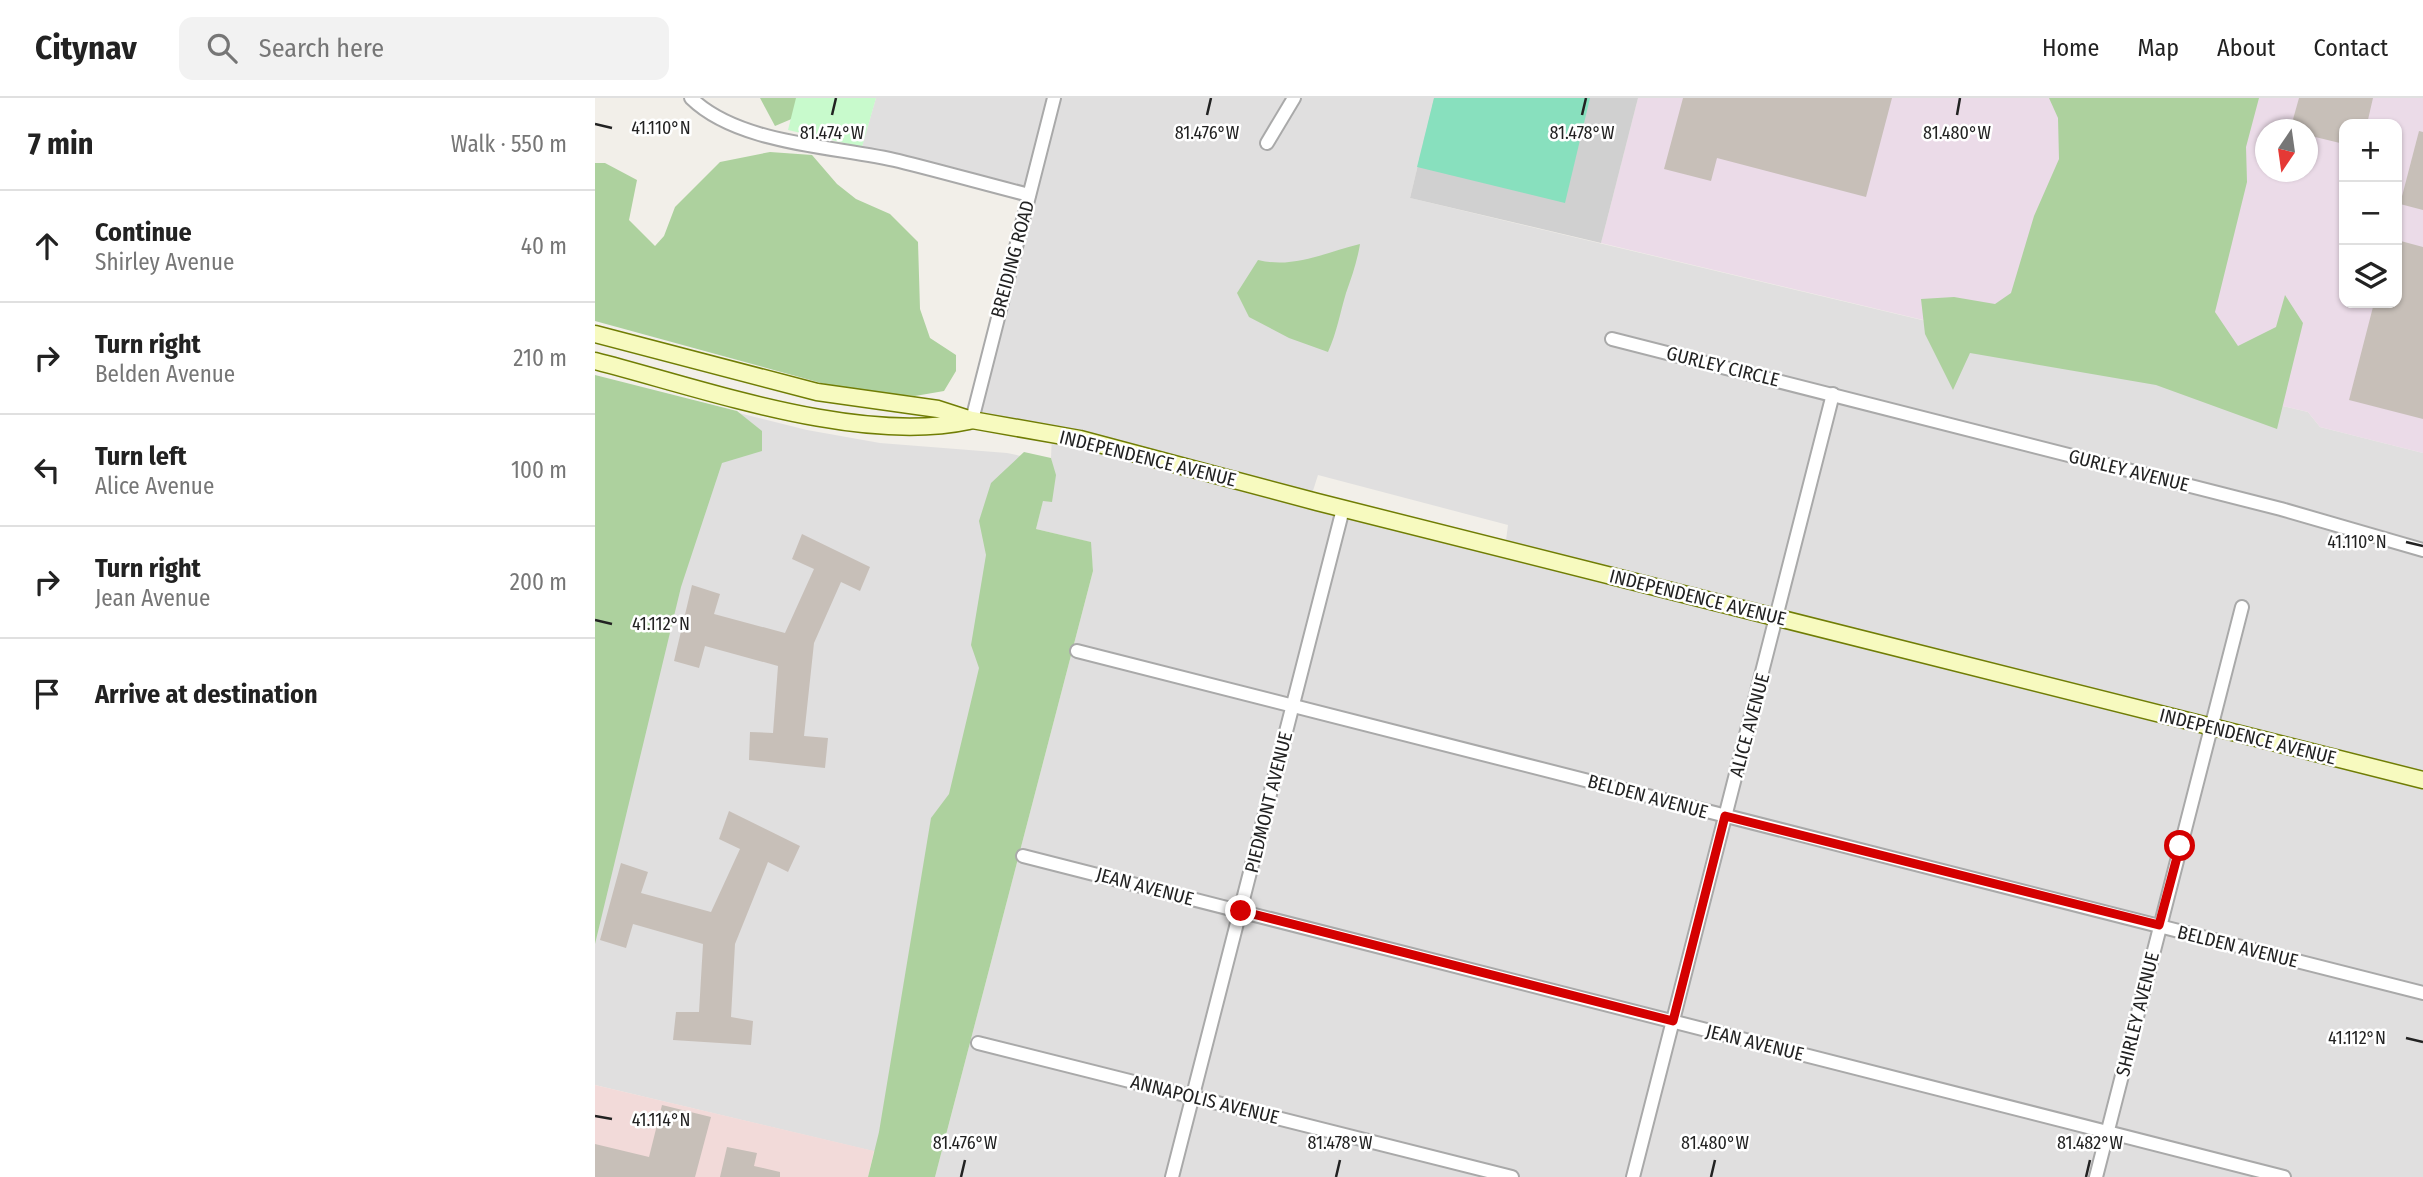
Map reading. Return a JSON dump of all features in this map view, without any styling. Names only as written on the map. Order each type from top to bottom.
[{"type":"street","points":[[691,98],[713,115],[755,132],[899,161],[1029,195]]},
{"type":"street","name":"BREIDING ROAD","points":[[972,420],[1054,98]]},
{"type":"street","points":[[1267,143],[1294,98]]},
{"type":"street","name":"INDEPENDENCE AVENUE","points":[[595,334],[817,391],[938,409],[972,420],[1080,439],[1343,509],[2423,780]]},
{"type":"street","name":"GURLEY CIRCLE","points":[[1612,339],[1833,394]]},
{"type":"street","name":"INDEPENDENCE AVENUE","points":[[595,361],[762,404],[838,419],[937,428],[972,420]]},
{"type":"street","name":"GURLEY AVENUE","points":[[1833,394],[2281,509],[2423,550]]},
{"type":"street","name":"ALICE AVENUE","points":[[1633,1177],[1833,394]]},
{"type":"street","name":"PIEDMONT AVENUE","points":[[1172,1177],[1343,509]]},
{"type":"street","name":"SHIRLEY AVENUE","points":[[2096,1177],[2242,607]]},
{"type":"street","name":"BELDEN AVENUE","points":[[1077,651],[2423,993]]},
{"type":"street","name":"JEAN AVENUE","points":[[1023,856],[2284,1177]]},
{"type":"street","name":"ANNAPOLIS AVENUE","points":[[978,1043],[1512,1177]]},
{"type":"shaded area","points":[[876,98],[1434,98],[1410,198],[2308,412],[2320,427],[2423,453],[2423,1177],[935,1177],[1093,571],[1090,542],[1036,529],[1043,500],[1055,475],[1051,458],[1052,433],[972,420],[1029,195],[860,153]],"holes":[[[1318,475],[1508,525],[1505,548],[1310,500]]]},
{"type":"shaded area","points":[[1434,98],[1638,98],[1601,243],[1410,198]]},
{"type":"shaded area","points":[[1638,98],[2423,98],[2423,453],[2320,427],[2308,412],[1601,243]]},
{"type":"shaded area","points":[[702,404],[807,430],[880,443],[1007,453],[1040,460],[881,1153],[595,1085],[595,880]]},
{"type":"shaded area","points":[[595,1085],[874,1151],[868,1177],[595,1177]]},
{"type":"green space","points":[[760,98],[825,98],[815,109],[775,126]]},
{"type":"green space","points":[[796,98],[876,98],[862,147],[788,130]]},
{"type":"green space","points":[[1434,98],[1590,98],[1565,203],[1417,167]]},
{"type":"green space","points":[[2049,98],[2259,98],[2246,147],[2247,182],[2215,312],[2238,346],[2276,327],[2285,295],[2303,323],[2277,429],[2156,385],[1970,353],[1953,390],[1925,334],[1921,299],[1954,297],[1995,304],[2011,293],[2034,216],[2059,159],[2058,118]]},
{"type":"green space","points":[[770,152],[812,155],[837,184],[856,199],[890,214],[918,242],[920,309],[930,338],[956,355],[956,371],[944,391],[915,396],[854,392],[595,321],[595,163],[605,163],[637,180],[629,220],[655,246],[664,236],[675,207],[720,162]]},
{"type":"green space","points":[[1360,244],[1328,352],[1289,338],[1249,317],[1237,293],[1258,260],[1297,261]]},
{"type":"green space","points":[[595,375],[737,411],[762,431],[762,451],[722,463],[681,587],[595,944]]},
{"type":"green space","points":[[1024,452],[1051,458],[1056,475],[1052,502],[1043,501],[1036,529],[1091,542],[1093,571],[935,1177],[868,1177],[879,1132],[931,818],[949,794],[979,668],[971,645],[986,555],[979,521],[991,483]]},
{"type":"building","points":[[1683,98],[1892,98],[1866,197],[1717,158],[1711,181],[1664,169]]},
{"type":"building","points":[[2299,98],[2373,98],[2368,119],[2339,119],[2339,143],[2318,138],[2318,119],[2293,119]]},
{"type":"building","points":[[2419,131],[2423,132],[2423,210],[2402,205]]},
{"type":"building","points":[[2402,241],[2423,247],[2423,419],[2349,400],[2373,308],[2402,308]]},
{"type":"building","points":[[802,534],[870,567],[860,591],[841,582],[814,643],[804,736],[828,738],[825,768],[749,760],[750,732],[773,733],[778,666],[705,646],[699,668],[674,661],[692,585],[720,594],[714,614],[785,633],[814,569],[792,559]]},
{"type":"building","points":[[729,811],[800,846],[788,872],[768,862],[735,944],[731,1017],[753,1021],[751,1045],[673,1040],[676,1012],[699,1012],[703,944],[633,924],[626,948],[600,940],[621,863],[648,872],[641,893],[711,912],[740,849],[719,839]]},
{"type":"building","points":[[662,1105],[711,1117],[695,1177],[595,1177],[595,1144],[649,1157]]},
{"type":"building","points":[[727,1147],[757,1153],[754,1166],[780,1172],[780,1177],[720,1177]]},
{"type":"route","points":[[1241,911],[1673,1021],[1725,816],[2159,925],[2180,846]]}]
